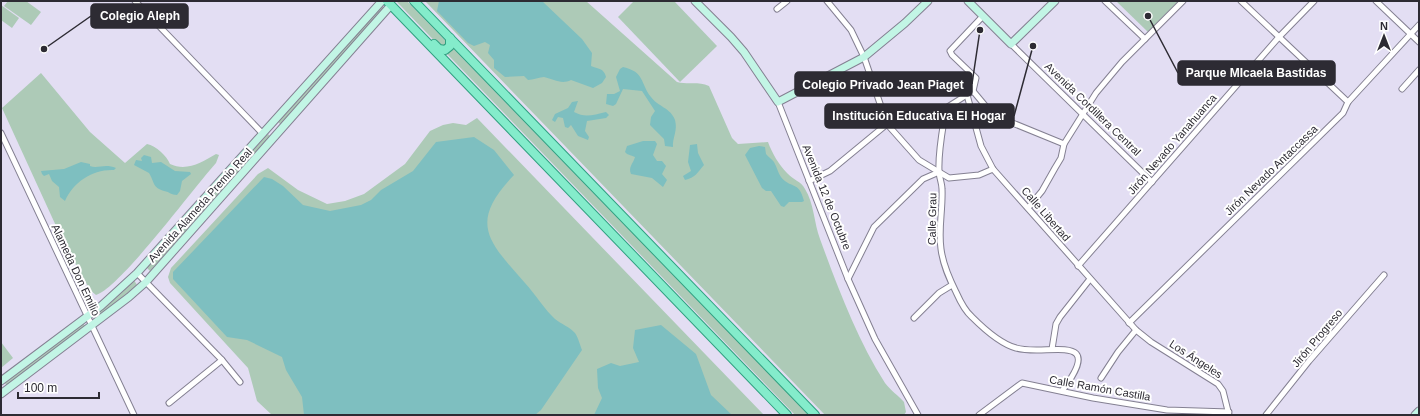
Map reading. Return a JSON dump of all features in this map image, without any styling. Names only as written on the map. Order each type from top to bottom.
[{"type":"main road","points":[[414,1],[815,415]]},
{"type":"main road","points":[[389,3],[787,415]]},
{"type":"main road","points":[[418,32],[425,34],[441,50],[449,47],[451,42],[450,38]]},
{"type":"street","points":[[134,1],[263,134]]},
{"type":"street","name":"Avenida Alameda Premio Real","points":[[1,381],[120,290],[382,1]]},
{"type":"street","name":"Avenida 12 de Octubre","points":[[695,1],[744,52],[778,102],[848,279],[875,339],[916,415]]},
{"type":"street","points":[[777,9],[787,1]]},
{"type":"street","points":[[828,1],[850,30],[864,57],[887,124],[919,160],[949,178],[979,175],[993,169]]},
{"type":"street","points":[[778,102],[864,57],[905,24],[928,1]]},
{"type":"street","name":"Avenida Cordillera Central","points":[[968,1],[1152,182]]},
{"type":"street","points":[[1011,44],[1055,1]]},
{"type":"street","points":[[1106,1],[1145,39]]},
{"type":"street","points":[[1028,208],[1042,191],[1061,158],[1064,144],[1082,114],[1109,76],[1183,1]]},
{"type":"street","points":[[1241,1],[1348,102]]},
{"type":"street","name":"Jirón Nevado Yanahuanca","points":[[1078,266],[1314,1]]},
{"type":"street","points":[[1376,1],[1419,42]]},
{"type":"street","name":"Avenida Alameda Premio Real","points":[[1,394],[129,297],[146,282],[389,3]]},
{"type":"street","points":[[967,95],[973,91],[976,78],[952,55],[950,51],[983,16]]},
{"type":"street","name":"Jirón Nevado Antaccassa","points":[[1129,323],[1323,134],[1343,113],[1348,102],[1419,25]]},
{"type":"street","points":[[1402,89],[1419,70]]},
{"type":"street","points":[[973,91],[993,115],[1064,144]]},
{"type":"street","name":"Calle Libertad","points":[[967,95],[981,146],[993,169],[1136,330]]},
{"type":"street","name":"Calle Grau","points":[[967,95],[946,108],[939,172],[942,188],[941,249],[945,270],[971,317],[1005,344],[1027,350],[1069,349],[1075,353],[1077,358],[1077,366],[1073,376],[1062,391]]},
{"type":"street","points":[[809,181],[830,171],[887,124]]},
{"type":"street","name":"Alameda Don Emilio","points":[[1,133],[134,415]]},
{"type":"street","points":[[848,279],[874,227],[923,179],[939,172]]},
{"type":"street","points":[[137,273],[222,360],[240,382]]},
{"type":"street","name":"Jirón Progreso","points":[[1266,415],[1309,361],[1384,275]]},
{"type":"street","points":[[1052,349],[1056,324],[1090,279]]},
{"type":"street","points":[[914,318],[939,293],[952,284]]},
{"type":"street","points":[[1101,378],[1118,352],[1136,330]]},
{"type":"street","name":"Los Ángeles","points":[[1136,330],[1151,342],[1218,384],[1222,390],[1229,413]]},
{"type":"street","points":[[169,403],[222,360]]},
{"type":"street","name":"Calle Ramón Castilla","points":[[979,415],[1019,384],[1167,410],[1229,413]]},
{"type":"street","points":[[1415,415],[1419,411]]},
{"type":"shaded area","points":[[8,1],[26,1],[41,12],[31,25],[4,6]]},
{"type":"shaded area","points":[[396,1],[407,1],[809,415],[795,415]]},
{"type":"shaded area","points":[[425,1],[586,1],[677,82],[709,86],[732,138],[738,144],[768,142],[781,166],[805,189],[810,200],[820,239],[849,313],[866,349],[885,383],[904,402],[906,412],[904,415],[825,415]]},
{"type":"shaded area","points":[[439,1],[542,1],[582,39],[592,53],[591,66],[602,70],[606,77],[602,83],[593,88],[571,80],[561,82],[544,77],[528,80],[524,76],[505,77],[494,68],[494,60],[488,53],[490,45],[485,42],[474,46],[468,43],[437,11]]},
{"type":"shaded area","points":[[634,1],[674,1],[717,46],[680,82],[618,17]]},
{"type":"shaded area","points":[[1116,1],[1179,1],[1148,32]]},
{"type":"shaded area","points":[[1,5],[19,18],[12,28],[1,20]]},
{"type":"shaded area","points":[[382,6],[384,8],[281,125],[278,122]]},
{"type":"shaded area","points":[[623,67],[630,69],[639,75],[654,100],[673,116],[676,128],[673,147],[665,146],[664,139],[650,125],[651,117],[655,111],[642,91],[623,89],[616,104],[613,106],[606,104],[607,94],[614,94],[620,91],[616,77],[620,69]]},
{"type":"shaded area","points":[[41,73],[90,132],[125,163],[147,144],[161,152],[170,164],[182,167],[194,165],[216,154],[219,155],[216,163],[139,256],[122,275],[96,295],[90,290],[62,239],[2,108]]},
{"type":"shaded area","points":[[578,101],[574,112],[578,114],[589,115],[606,112],[609,115],[606,118],[587,121],[585,131],[589,137],[588,140],[578,136],[571,125],[568,128],[565,127],[563,118],[558,117],[555,122],[552,120],[555,114],[568,108],[572,102]]},
{"type":"shaded area","points":[[477,118],[764,415],[272,415],[257,401],[248,368],[170,283],[168,277],[171,268],[258,174],[268,168],[298,190],[327,204],[345,201],[364,194],[405,164],[430,131],[443,125],[453,123],[466,125]]},
{"type":"shaded area","points":[[268,134],[271,137],[150,271],[146,267]]},
{"type":"shaded area","points":[[474,137],[494,150],[514,175],[491,206],[488,219],[488,231],[493,243],[501,255],[551,315],[575,333],[582,350],[541,410],[535,415],[304,415],[302,397],[286,370],[282,357],[247,340],[227,337],[173,279],[173,272],[264,177],[272,179],[283,186],[303,205],[330,211],[361,205],[371,200],[381,190],[413,171],[436,142]]},
{"type":"shaded area","points":[[643,141],[655,141],[657,144],[653,155],[657,161],[662,161],[666,166],[662,174],[667,180],[663,187],[652,178],[631,174],[630,172],[630,167],[635,157],[625,152],[627,146]]},
{"type":"shaded area","points":[[697,144],[698,153],[704,165],[694,176],[685,180],[683,176],[691,171],[688,162],[690,145]]},
{"type":"shaded area","points":[[759,146],[765,147],[766,154],[774,162],[781,177],[784,181],[800,190],[804,201],[789,202],[784,207],[781,206],[771,191],[766,191],[762,188],[745,155],[750,148]]},
{"type":"shaded area","points":[[144,155],[151,157],[152,163],[161,162],[175,171],[190,172],[191,174],[182,181],[180,191],[177,195],[157,188],[149,173],[134,165],[136,160],[142,161],[141,158]]},
{"type":"shaded area","points":[[81,162],[90,164],[90,166],[93,167],[108,166],[116,168],[114,170],[106,170],[91,174],[73,188],[65,201],[60,197],[59,187],[52,181],[49,174],[44,176],[41,171],[64,169]]},
{"type":"shaded area","points":[[134,280],[137,285],[101,315],[98,312]]},
{"type":"shaded area","points":[[83,323],[86,327],[7,386],[4,382]]},
{"type":"shaded area","points":[[661,325],[696,354],[711,395],[732,415],[594,415],[602,398],[598,388],[597,369],[611,363],[620,366],[639,362],[633,348],[635,330]]},
{"type":"shaded area","points":[[1,342],[13,358],[1,368]]},
{"type":"place","name":"Parque MIcaela Bastidas","points":[[1148,16]]},
{"type":"place","name":"Colegio Privado Jean Piaget","points":[[980,30]]},
{"type":"place","name":"Institución Educativa El Hogar","points":[[1033,46]]},
{"type":"place","name":"Colegio Aleph","points":[[44,49]]}]
